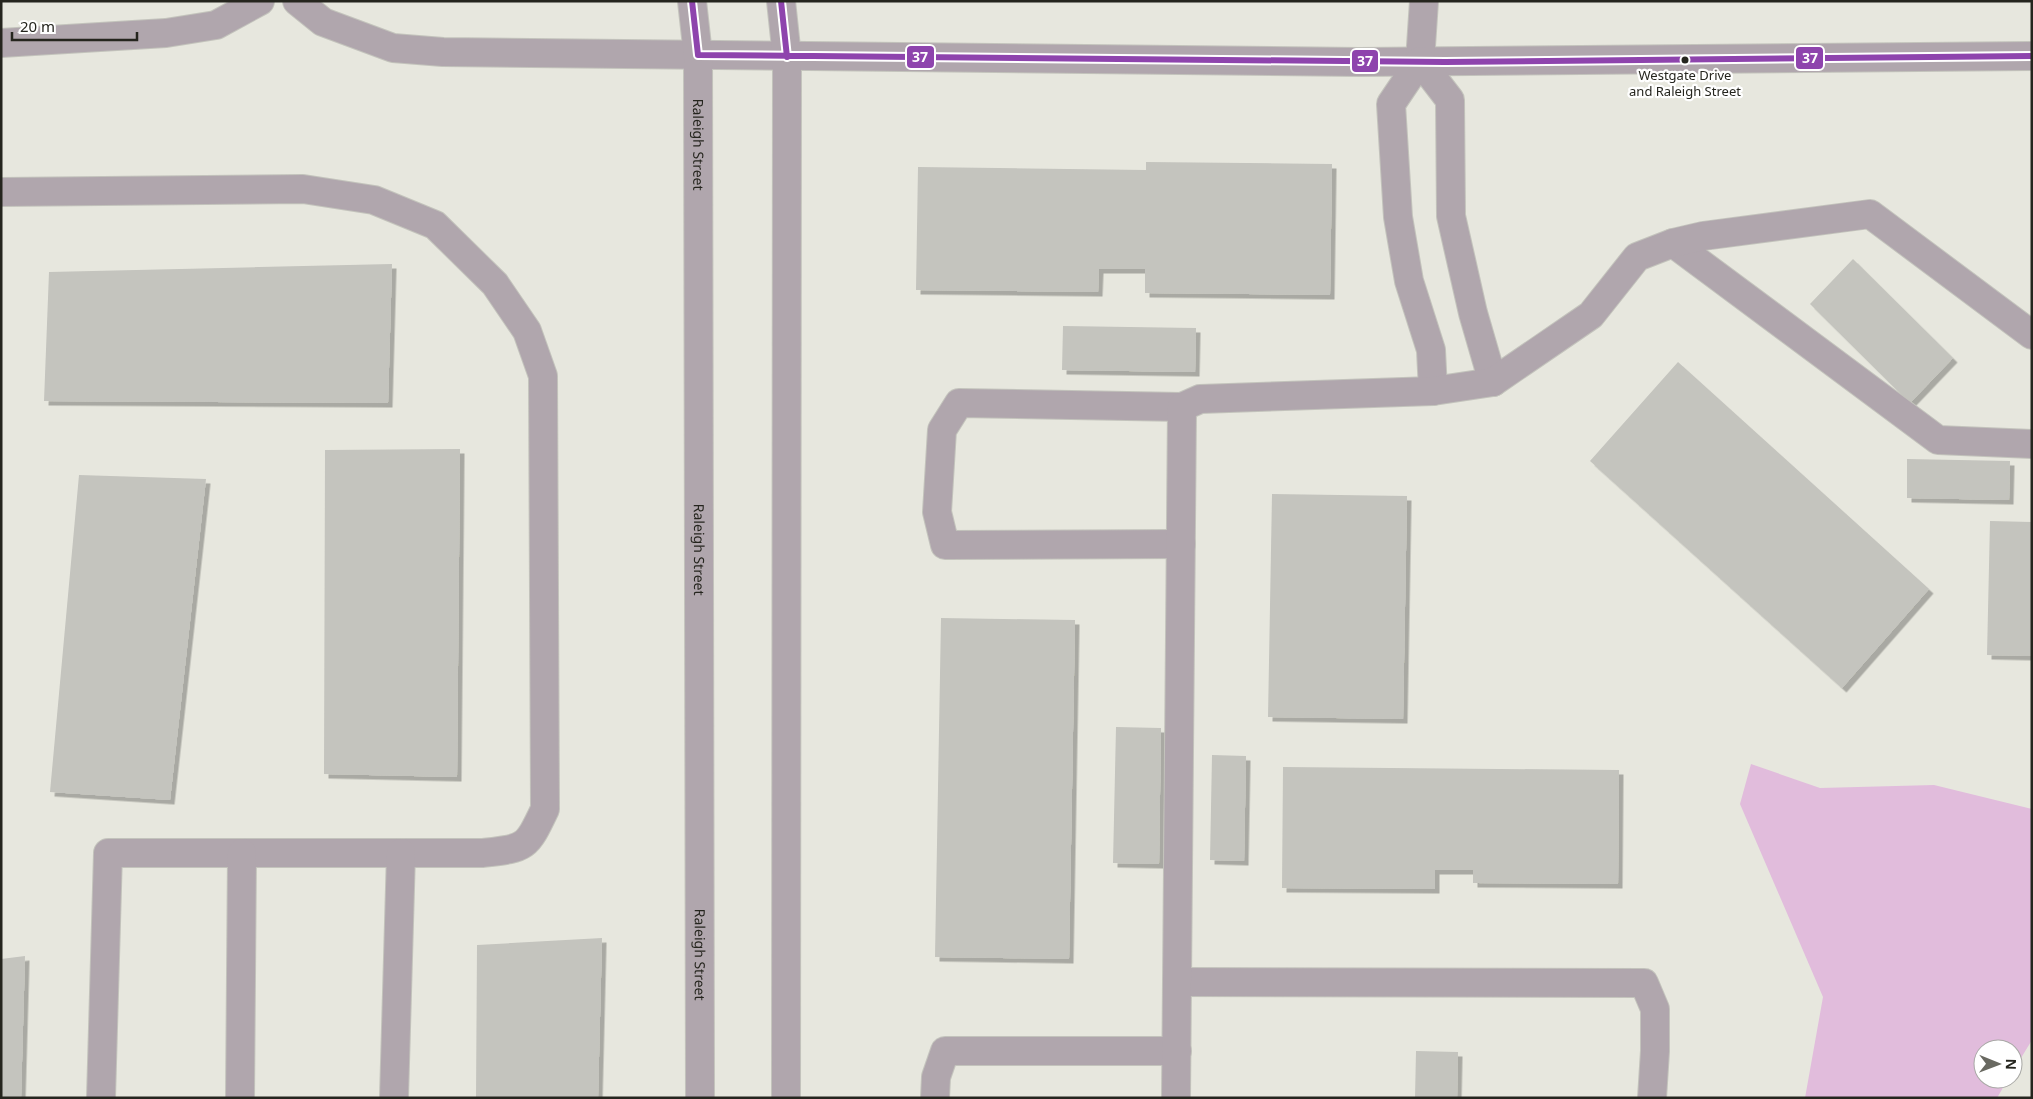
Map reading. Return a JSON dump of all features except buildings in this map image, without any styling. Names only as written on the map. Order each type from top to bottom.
[{"type":"street","points":[[1,43],[166,33],[216,25],[260,1]]},
{"type":"street","points":[[297,1],[323,22],[393,48],[443,52],[787,57],[1465,62],[2032,56]]},
{"type":"street","name":"Raleigh Street","points":[[692,1],[698,55],[700,1098]]},
{"type":"street","points":[[781,1],[787,57],[786,1098]]},
{"type":"street","points":[[1424,1],[1420,61],[1391,104],[1398,217],[1409,281],[1431,350],[1433,391]]},
{"type":"street","points":[[1420,61],[1450,100],[1451,216],[1473,313],[1493,382]]},
{"type":"street","points":[[1,192],[303,189],[374,200],[435,224],[495,284],[527,331],[544,376],[545,809],[530,840],[512,850],[482,853],[108,853],[101,1098]]},
{"type":"street","points":[[1181,544],[945,546],[937,512],[942,430],[959,403],[1182,407],[1200,399],[1433,391],[1493,382],[1591,315],[1637,257],[1673,243],[1703,236],[1870,214],[2032,335]]},
{"type":"street","points":[[1673,243],[1938,440],[2032,444]]},
{"type":"street","points":[[1176,1098],[1182,407]]},
{"type":"street","points":[[240,1098],[242,853]]},
{"type":"street","points":[[394,1098],[401,853]]},
{"type":"street","points":[[1177,982],[1644,983],[1655,1009],[1652,1098]]},
{"type":"street","points":[[935,1098],[936,1077],[944,1051],[1177,1051]]},
{"type":"shaded area","points":[[1751,764],[1820,788],[1934,785],[2032,809],[2032,1040],[2023,1055],[2023,1039],[1973,1039],[1973,1089],[2002,1089],[1997,1098],[1805,1098],[1823,997],[1740,804]]},
{"type":"transit line","name":"37","points":[[692,1],[698,55]]},
{"type":"transit line","name":"37","points":[[781,1],[787,57]]},
{"type":"transit line","name":"37","points":[[698,55],[1445,62],[2032,56]]},
{"type":"place","name":"Westgate Drive and Raleigh Street","points":[[1685,60]]}]
